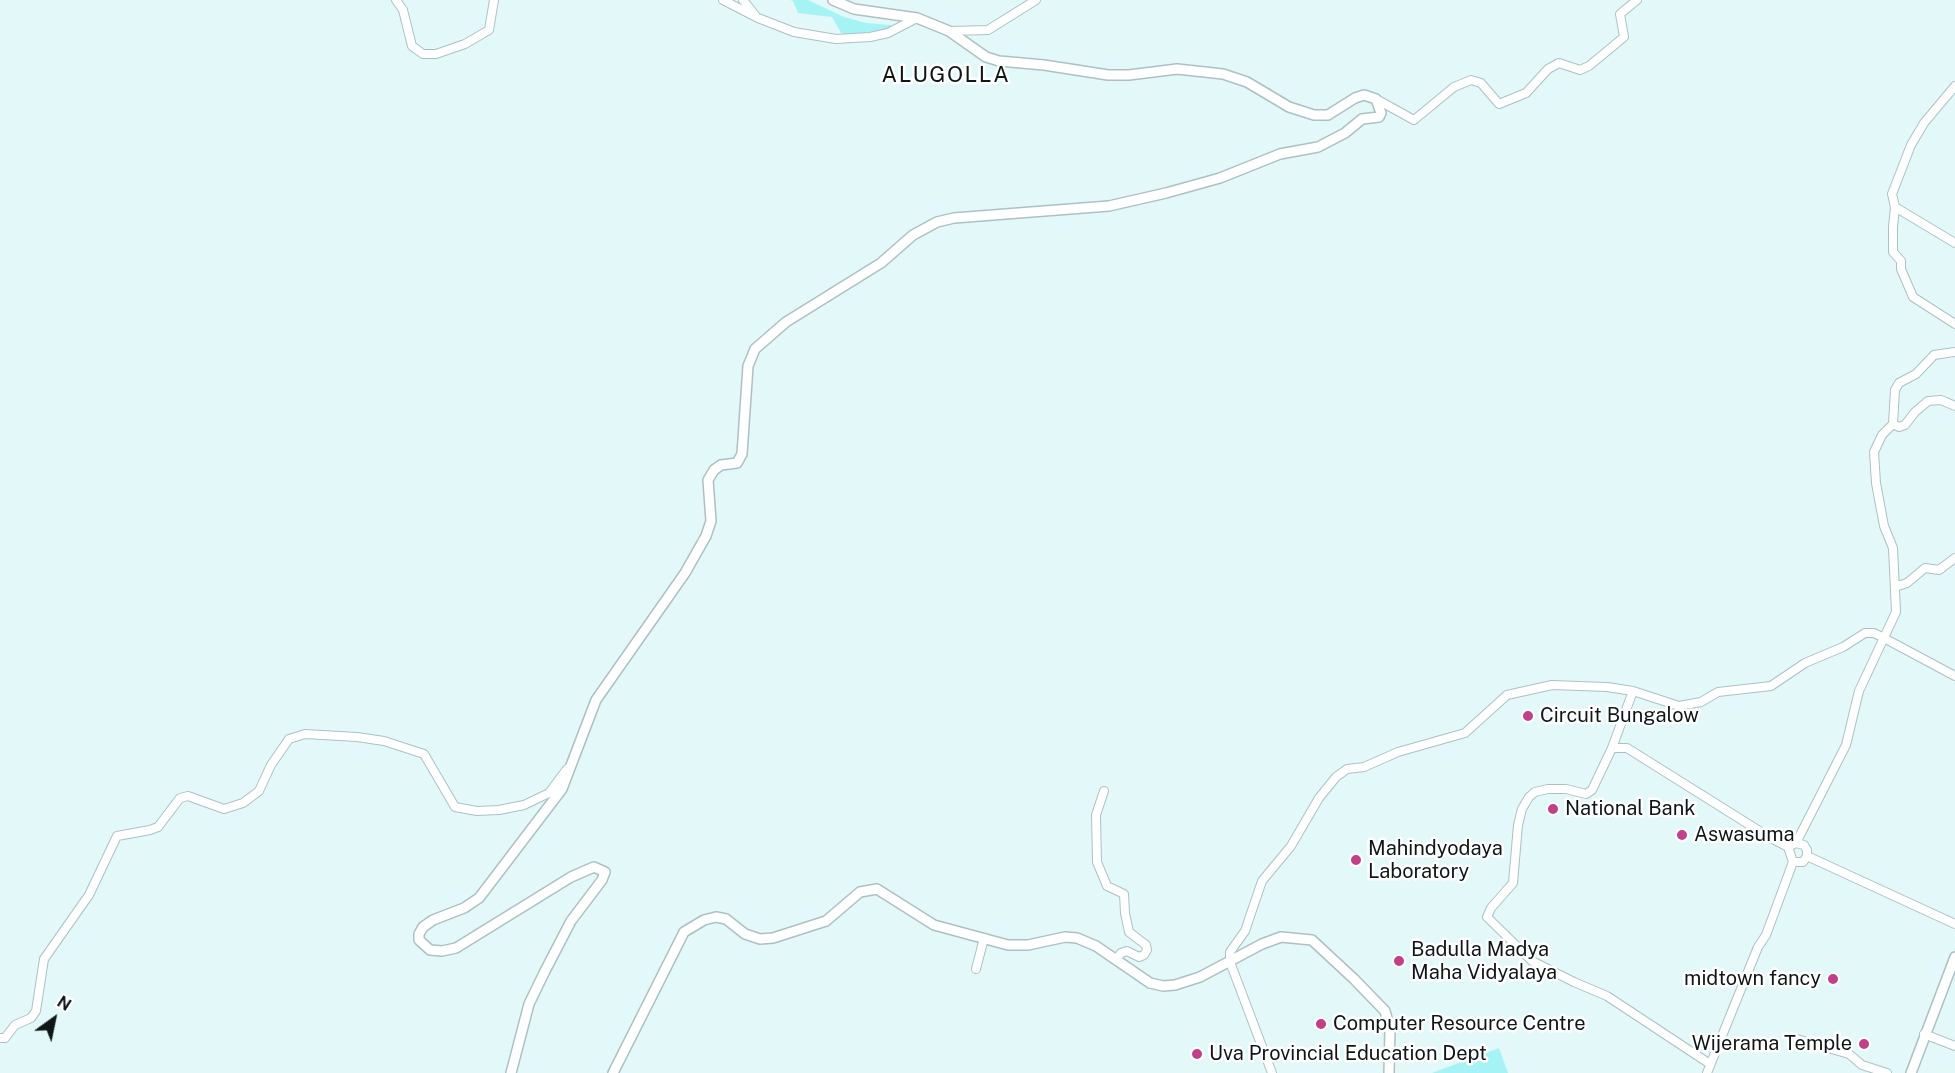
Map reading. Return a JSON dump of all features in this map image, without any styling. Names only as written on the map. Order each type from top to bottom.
[{"type":"main road","points":[[511,1073],[529,1004],[571,921],[602,880],[605,872],[594,867],[571,877],[456,948],[442,951],[430,950],[419,940],[419,934],[423,927],[433,920],[464,908],[479,898],[562,789],[596,700],[685,573],[706,536],[711,521],[708,480],[714,470],[721,465],[737,464],[742,454],[748,366],[754,349],[786,322],[881,263],[913,235],[938,222],[954,218],[1109,206],[1209,181],[1280,154],[1318,147],[1345,133],[1362,119],[1379,117],[1381,113],[1376,99],[1364,95],[1328,115],[1314,116],[1289,107],[1247,82],[1223,74],[1177,69],[1129,75],[1108,75],[999,61],[986,57],[949,31],[916,18],[854,9],[832,0]]},
{"type":"main road","points":[[613,1073],[684,932],[704,920],[716,917],[726,919],[745,934],[760,939],[773,938],[826,921],[860,892],[877,889],[934,925],[1008,945],[1028,945],[1065,937],[1077,938],[1096,946],[1150,983],[1163,986],[1175,985],[1200,977],[1262,944],[1281,937],[1312,940],[1385,1011],[1390,1029],[1389,1073]]},
{"type":"main road","points":[[1911,1073],[1955,957]]},
{"type":"street","points":[[396,0],[403,10],[412,46],[423,54],[436,54],[465,44],[489,30],[494,0]]},
{"type":"street","points":[[723,0],[758,18],[794,32],[836,39],[870,37],[888,33],[916,18]]},
{"type":"street","points":[[743,0],[758,18]]},
{"type":"street","points":[[949,31],[988,30],[1036,0]]},
{"type":"street","points":[[1376,99],[1414,120],[1454,87],[1471,80],[1481,83],[1499,104],[1526,93],[1548,69],[1559,63],[1580,70],[1589,66],[1624,37],[1620,14],[1637,0]]},
{"type":"street","points":[[1955,86],[1924,123],[1911,145],[1892,194],[1895,207],[1893,252],[1901,261],[1901,269],[1913,297],[1955,324]]},
{"type":"street","points":[[1895,207],[1955,243]]},
{"type":"street","points":[[1707,1073],[1758,947],[1766,936],[1793,862],[1794,842],[1846,745],[1859,691],[1896,612],[1893,548],[1884,526],[1876,483],[1874,452],[1882,435],[1893,424],[1895,390],[1899,383],[1916,374],[1934,355],[1955,352]]},
{"type":"street","points":[[1893,424],[1899,427],[1905,425],[1928,401],[1941,400],[1955,406]]},
{"type":"street","points":[[1895,587],[1907,583],[1925,568],[1939,570],[1955,558]]},
{"type":"street","points":[[1272,1073],[1230,962],[1230,952],[1245,931],[1262,881],[1291,846],[1319,798],[1336,777],[1347,769],[1364,766],[1398,752],[1465,734],[1507,695],[1552,685],[1607,687],[1633,691],[1679,706],[1701,702],[1718,692],[1771,687],[1805,663],[1843,647],[1865,633],[1874,633],[1955,676]]},
{"type":"street","points":[[1633,691],[1592,790],[1587,794],[1566,789],[1548,789],[1535,792],[1529,797],[1522,809],[1518,825],[1513,883],[1491,908],[1487,917],[1532,961],[1607,996],[1710,1064]]},
{"type":"street","points":[[0,1038],[5,1038],[15,1025],[31,1018],[36,1011],[44,960],[89,895],[117,836],[150,831],[158,827],[180,798],[188,796],[224,809],[243,803],[259,791],[271,765],[289,739],[306,734],[357,737],[384,741],[424,754],[455,807],[477,811],[524,805],[549,793],[575,759]]},
{"type":"street","points":[[1611,748],[1627,748],[1769,837],[1804,845],[1808,850],[1807,856],[1803,862],[1793,862]]},
{"type":"street","points":[[1104,791],[1096,815],[1097,862],[1107,886],[1124,894],[1129,932],[1146,945],[1147,950],[1139,957],[1126,951],[1116,959]]},
{"type":"street","points":[[1807,856],[1955,924]]},
{"type":"street","points":[[975,969],[984,938]]},
{"type":"street","points":[[1924,1034],[1955,1046]]},
{"type":"street","points":[[1797,1039],[1849,1054],[1862,1065],[1887,1073]]},
{"type":"shaded area","points":[[790,0],[808,0],[844,17],[897,28],[847,35],[841,33],[832,17],[798,13],[793,1]]},
{"type":"shaded area","points":[[1499,1048],[1508,1073],[1432,1073]]},
{"type":"place","name":"Circuit Bungalow","points":[[1528,716]]},
{"type":"place","name":"National Bank","points":[[1553,809]]},
{"type":"place","name":"Aswasuma","points":[[1682,835]]},
{"type":"place","name":"Mahindyodaya Laboratory","points":[[1356,860]]},
{"type":"place","name":"Badulla Madya Maha Vidyalaya","points":[[1399,961]]},
{"type":"place","name":"midtown fancy","points":[[1833,979]]},
{"type":"place","name":"Computer Resource Centre","points":[[1321,1024]]},
{"type":"place","name":"Wijerama Temple","points":[[1864,1044]]},
{"type":"place","name":"Uva Provincial Education Dept","points":[[1197,1054]]},
{"type":"district","name":"ALUGOLLA","points":[[946,75]]}]
